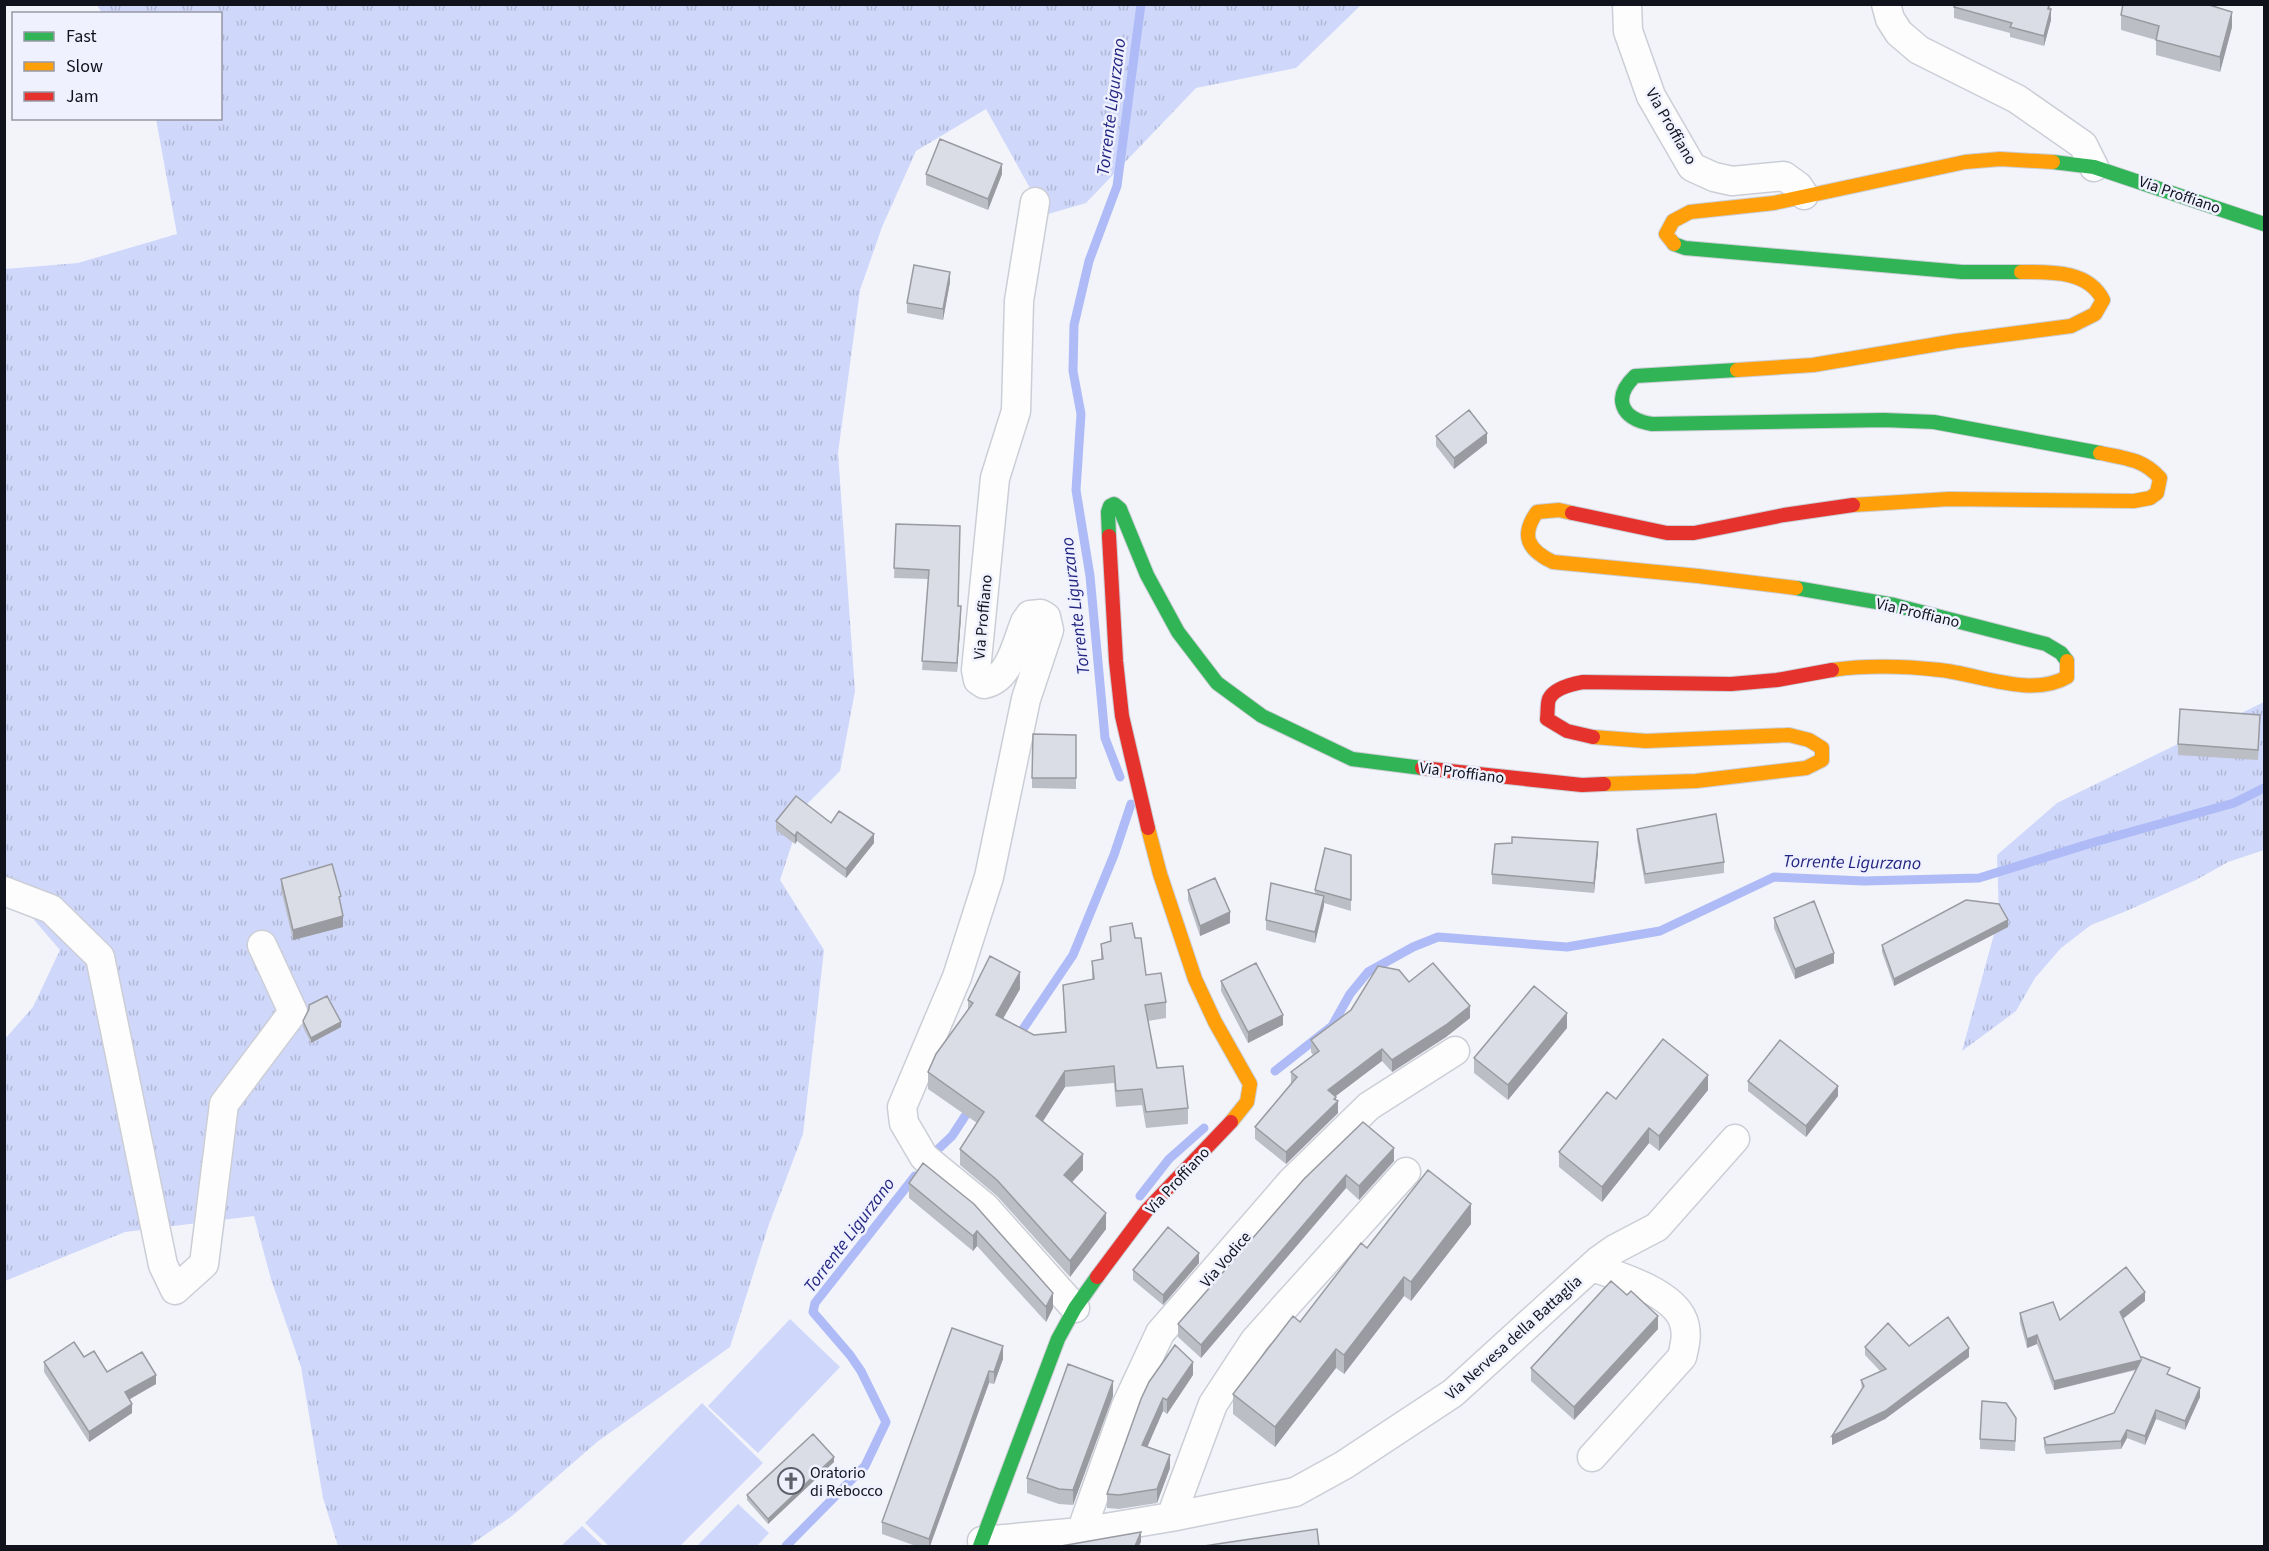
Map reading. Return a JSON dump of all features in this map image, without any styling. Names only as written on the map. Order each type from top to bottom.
[{"type":"street","name":"Via Proffiano","points":[[1627,4],[1628,31],[1651,96],[1692,167],[1714,177],[1732,181],[1784,177],[1798,186],[1804,195]]},
{"type":"street","points":[[1886,4],[1890,19],[1899,33],[1919,50],[2017,99],[2084,145],[2094,167]]},
{"type":"street","name":"Via Proffiano","points":[[981,1544],[1058,1339],[1075,1308],[1148,1210],[1246,1106],[1251,1091],[1250,1084],[1215,1022],[1195,979],[1160,874],[1135,776],[1122,716],[1116,661],[1108,512],[1112,505],[1118,505],[1124,515],[1147,575],[1178,632],[1217,682],[1262,716],[1352,759],[1464,774],[1582,784],[1696,781],[1792,771],[1822,760],[1822,748],[1809,740],[1780,734],[1650,742],[1606,738],[1571,732],[1555,726],[1545,716],[1545,709],[1552,694],[1559,689],[1597,681],[1718,684],[1769,681],[1847,668],[1896,667],[1956,671],[2032,686],[2054,686],[2067,677],[2069,669],[2066,657],[2046,644],[1938,615],[1843,595],[1751,581],[1553,562],[1541,557],[1528,540],[1529,523],[1537,512],[1549,510],[1667,533],[1694,533],[1784,514],[1849,505],[1949,499],[2128,501],[2150,498],[2159,490],[2160,478],[2156,472],[2131,459],[1934,422],[1884,420],[1662,425],[1633,419],[1622,405],[1621,394],[1627,383],[1635,376],[1813,365],[1956,341],[2071,326],[2086,320],[2102,306],[2101,296],[2090,284],[2070,275],[2053,272],[1962,272],[1685,248],[1674,244],[1666,234],[1673,221],[1690,212],[1774,203],[1965,162],[2000,159],[2042,160],[2094,167],[2265,224]]},
{"type":"street","name":"Via Proffiano","points":[[1035,202],[1019,301],[1016,411],[995,478],[976,670],[978,680],[984,684],[993,682],[1005,670],[1030,615],[1041,614],[1046,617],[1049,630],[1026,699],[989,877],[957,977],[902,1107],[904,1123],[924,1157],[985,1207],[1075,1308]]},
{"type":"street","points":[[4,891],[51,909],[100,957],[163,1265],[175,1290],[204,1264],[224,1104],[293,1012],[262,945]]},
{"type":"street","name":"Via Vodice","points":[[1081,1532],[1126,1406],[1144,1363],[1160,1333],[1292,1181],[1369,1106],[1455,1051]]},
{"type":"street","name":"Via Nervesa della Battaglia","points":[[981,1544],[1081,1532],[1295,1492],[1344,1466],[1453,1393],[1592,1267],[1615,1249],[1657,1227],[1735,1139]]},
{"type":"street","points":[[1171,1517],[1214,1404],[1255,1340],[1406,1172]]},
{"type":"street","name":"Via Nervesa della Battaglia","points":[[1592,1267],[1632,1281],[1672,1304],[1683,1320],[1686,1341],[1682,1357],[1592,1458]]},
{"type":"green space","points":[[97,5],[1361,5],[1296,68],[1196,88],[1086,203],[1045,215],[986,109],[916,151],[882,227],[860,290],[838,453],[855,691],[840,771],[804,807],[780,880],[824,950],[803,1134],[769,1224],[730,1347],[597,1442],[512,1516],[469,1546],[338,1546],[323,1498],[301,1367],[271,1279],[254,1216],[125,1232],[5,1281],[5,1039],[33,1007],[60,950],[5,886],[5,269],[78,263],[177,234],[156,120],[222,120],[222,12],[101,12]]},
{"type":"green space","points":[[2264,702],[2264,850],[2228,862],[2196,880],[2091,925],[2061,948],[2035,978],[2016,1011],[1962,1051],[1999,916],[1997,855],[2057,803]]},
{"type":"green space","points":[[790,1319],[840,1367],[758,1453],[708,1406]]},
{"type":"green space","points":[[702,1403],[763,1463],[680,1546],[609,1546],[585,1523]]},
{"type":"green space","points":[[738,1504],[769,1533],[757,1546],[697,1546]]},
{"type":"green space","points":[[582,1526],[603,1546],[561,1546]]},
{"type":"building","points":[[1955,4],[2049,4],[2048,9],[2051,9],[2044,36],[2010,27],[2012,23],[1954,7]]},
{"type":"building","points":[[2123,4],[2206,4],[2232,12],[2220,57],[2156,40],[2159,26],[2121,15]]},
{"type":"building","points":[[940,139],[1002,164],[988,199],[926,174]]},
{"type":"building","points":[[914,265],[950,272],[943,309],[907,303]]},
{"type":"building","points":[[1469,410],[1487,433],[1454,458],[1436,436]]},
{"type":"building","points":[[896,524],[960,526],[958,606],[961,606],[957,663],[922,661],[929,570],[894,568]]},
{"type":"building","points":[[2180,709],[2260,715],[2258,750],[2178,744]]},
{"type":"building","points":[[1033,734],[1076,735],[1076,778],[1032,778]]},
{"type":"building","points":[[796,796],[831,823],[839,811],[874,834],[846,869],[797,832],[795,836],[776,821]]},
{"type":"building","points":[[1716,814],[1724,862],[1645,874],[1637,829]]},
{"type":"building","points":[[1512,837],[1598,842],[1594,883],[1492,874],[1495,844],[1512,843]]},
{"type":"building","points":[[1325,848],[1351,855],[1351,900],[1315,890]]},
{"type":"building","points":[[332,864],[341,896],[339,897],[343,916],[293,930],[281,879]]},
{"type":"building","points":[[1215,878],[1230,912],[1200,926],[1188,890]]},
{"type":"building","points":[[1271,883],[1324,896],[1315,932],[1266,920]]},
{"type":"building","points":[[1966,900],[1999,904],[2008,920],[1894,979],[1882,945]]},
{"type":"building","points":[[1814,901],[1834,953],[1795,969],[1774,918]]},
{"type":"building","points":[[1132,923],[1135,938],[1141,938],[1146,975],[1161,973],[1166,1002],[1145,1005],[1157,1068],[1183,1066],[1188,1108],[1146,1112],[1142,1089],[1116,1091],[1114,1066],[1065,1071],[1036,1116],[1083,1154],[1064,1175],[1106,1213],[1070,1261],[997,1180],[960,1149],[984,1112],[928,1072],[936,1054],[973,1003],[968,1000],[990,956],[1020,972],[996,1015],[1034,1035],[1066,1032],[1063,985],[1094,979],[1092,961],[1103,959],[1101,944],[1111,941],[1110,927]]},
{"type":"building","points":[[1256,963],[1283,1015],[1248,1032],[1221,981]]},
{"type":"building","points":[[1433,963],[1470,1006],[1446,1025],[1392,1060],[1382,1049],[1328,1090],[1338,1101],[1286,1152],[1255,1127],[1297,1077],[1291,1072],[1319,1051],[1311,1040],[1351,1010],[1378,966],[1399,970],[1409,982]]},
{"type":"building","points":[[1534,986],[1567,1013],[1508,1085],[1474,1058]]},
{"type":"building","points":[[327,996],[341,1022],[311,1038],[303,1021],[309,1005]]},
{"type":"building","points":[[1663,1039],[1708,1075],[1659,1136],[1649,1128],[1602,1187],[1559,1152],[1607,1092],[1616,1099]]},
{"type":"building","points":[[1780,1040],[1838,1086],[1806,1126],[1748,1081]]},
{"type":"building","points":[[1363,1122],[1394,1148],[1359,1186],[1346,1175],[1201,1345],[1178,1324],[1304,1179]]},
{"type":"building","points":[[923,1163],[974,1204],[1053,1293],[1046,1307],[977,1231],[973,1236],[909,1183]]},
{"type":"building","points":[[1428,1170],[1471,1204],[1411,1282],[1404,1277],[1344,1355],[1336,1349],[1275,1427],[1233,1394],[1293,1316],[1300,1322],[1361,1243],[1367,1248]]},
{"type":"building","points":[[1168,1227],[1199,1253],[1163,1295],[1133,1270]]},
{"type":"building","points":[[2126,1267],[2145,1292],[2120,1312],[2141,1358],[2170,1368],[2167,1374],[2200,1388],[2185,1421],[2156,1410],[2145,1436],[2127,1430],[2121,1441],[2046,1445],[2044,1438],[2114,1413],[2141,1360],[2054,1381],[2037,1335],[2027,1339],[2020,1313],[2053,1302],[2060,1320]]},
{"type":"building","points":[[1611,1281],[1627,1295],[1631,1291],[1658,1316],[1574,1407],[1531,1368]]},
{"type":"building","points":[[1948,1317],[1969,1348],[1885,1411],[1832,1436],[1864,1386],[1861,1380],[1886,1369],[1865,1347],[1888,1323],[1909,1346]]},
{"type":"building","points":[[952,1328],[1003,1346],[994,1372],[989,1371],[929,1539],[882,1522]]},
{"type":"building","points":[[74,1342],[84,1357],[94,1351],[107,1372],[142,1352],[156,1375],[125,1392],[132,1404],[89,1432],[44,1362]]},
{"type":"building","points":[[1175,1345],[1193,1362],[1167,1400],[1163,1398],[1142,1445],[1170,1455],[1157,1489],[1119,1495],[1107,1494],[1141,1399],[1149,1382]]},
{"type":"building","points":[[1068,1364],[1113,1381],[1073,1490],[1059,1489],[1027,1478]]},
{"type":"building","points":[[1982,1401],[2006,1403],[2016,1418],[2015,1441],[1980,1439]]},
{"type":"building","name":"Oratorio di Rebocco","points":[[813,1434],[834,1457],[768,1519],[747,1495]]},
{"type":"building","points":[[1317,1529],[1319,1546],[1204,1546]]},
{"type":"building","points":[[1141,1532],[1135,1546],[1061,1546]]},
{"type":"waterway","name":"Torrente Ligurzano","points":[[1120,777],[1105,738],[1090,576],[1076,490],[1081,414],[1073,371],[1074,325],[1089,261],[1117,186],[1141,4]]},
{"type":"waterway","name":"Torrente Ligurzano","points":[[1275,1071],[1332,1026],[1350,994],[1368,972],[1413,947],[1438,937],[1567,947],[1660,931],[1774,877],[1864,881],[1979,878],[2095,842],[2234,803],[2264,788]]},
{"type":"waterway","name":"Torrente Ligurzano","points":[[1017,1038],[1073,955],[1114,855],[1131,804]]},
{"type":"waterway","name":"Torrente Ligurzano","points":[[934,1153],[952,1136],[971,1107]]},
{"type":"waterway","name":"Torrente Ligurzano","points":[[1140,1196],[1169,1159],[1204,1128]]},
{"type":"waterway","name":"Torrente Ligurzano","points":[[786,1546],[865,1466],[886,1422],[861,1371],[813,1312],[815,1303],[915,1176]]},
{"type":"traffic: fast","points":[[2053,162],[2094,167],[2264,224]]},
{"type":"traffic: fast","points":[[1674,244],[1685,248],[1962,272],[2021,272]]},
{"type":"traffic: fast","points":[[1737,370],[1635,376],[1624,392],[1623,406],[1633,417],[1652,424],[1884,420],[1934,422],[2100,453]]},
{"type":"traffic: fast","points":[[1109,536],[1108,512],[1110,506],[1114,504],[1120,509],[1147,575],[1178,632],[1217,683],[1262,716],[1352,759],[1422,768]]},
{"type":"traffic: fast","points":[[1796,588],[1894,605],[2046,644],[2061,653],[2067,661]]},
{"type":"traffic: fast","points":[[980,1546],[1058,1339],[1075,1308],[1097,1277]]},
{"type":"traffic: slow","points":[[1674,244],[1666,234],[1673,221],[1690,212],[1774,203],[1965,162],[2000,159],[2053,162]]},
{"type":"traffic: slow","points":[[1737,370],[1813,365],[1956,341],[2071,326],[2095,314],[2103,300],[2096,290],[2078,278],[2056,273],[2021,272]]},
{"type":"traffic: slow","points":[[1853,505],[1949,499],[2134,501],[2150,498],[2157,493],[2160,478],[2147,467],[2133,460],[2100,453]]},
{"type":"traffic: slow","points":[[1572,513],[1559,510],[1537,512],[1529,528],[1528,535],[1532,547],[1553,562],[1796,588]]},
{"type":"traffic: slow","points":[[1832,670],[1872,667],[1913,668],[1955,672],[2005,683],[2037,685],[2053,683],[2067,677],[2067,661]]},
{"type":"traffic: slow","points":[[1593,737],[1646,741],[1789,735],[1809,740],[1822,748],[1822,760],[1806,768],[1696,781],[1604,784]]},
{"type":"traffic: slow","points":[[1148,828],[1160,874],[1195,979],[1215,1022],[1250,1084],[1247,1102],[1231,1122]]},
{"type":"traffic: jam","points":[[1572,513],[1667,533],[1694,533],[1784,515],[1853,505]]},
{"type":"traffic: jam","points":[[1109,536],[1116,661],[1122,716],[1148,828]]},
{"type":"traffic: jam","points":[[1593,737],[1567,731],[1547,719],[1548,701],[1551,695],[1559,689],[1583,682],[1731,684],[1777,680],[1832,670]]},
{"type":"traffic: jam","points":[[1422,768],[1582,785],[1604,784]]},
{"type":"traffic: jam","points":[[1097,1277],[1147,1210],[1231,1122]]},
{"type":"place","name":"Oratorio di Rebocco","points":[[791,1481]]}]
